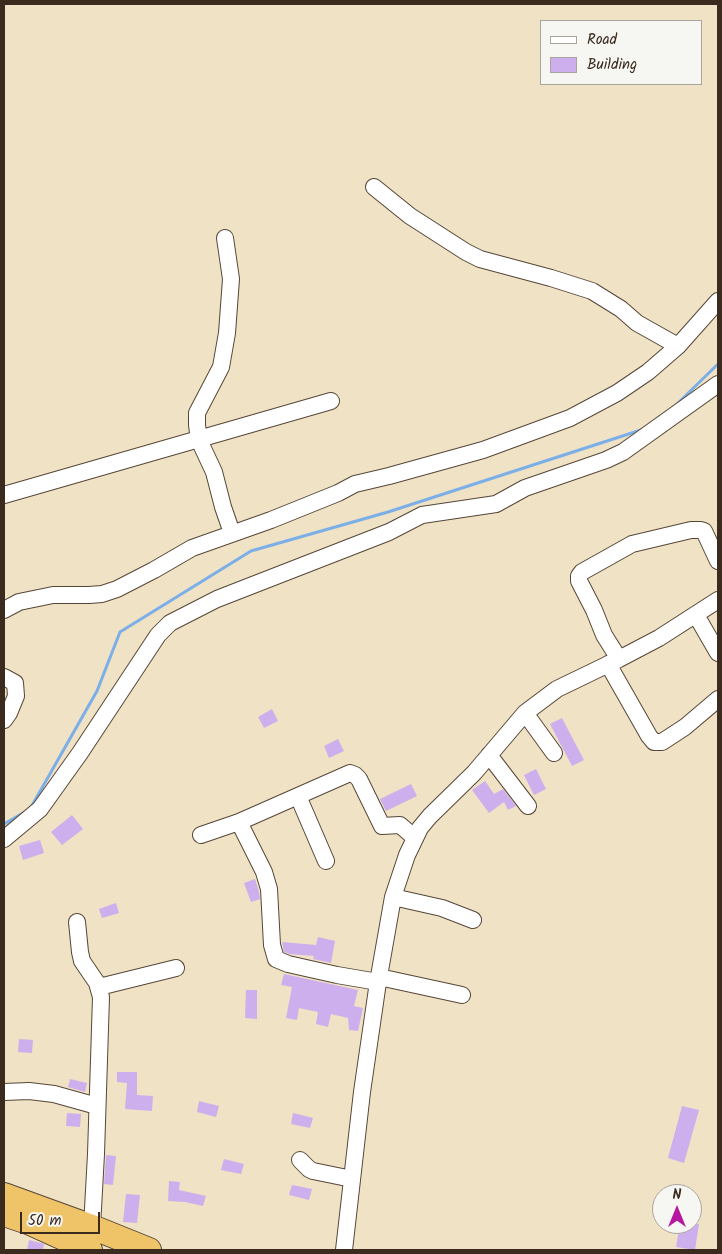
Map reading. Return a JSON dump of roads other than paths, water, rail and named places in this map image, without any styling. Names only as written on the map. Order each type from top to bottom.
[{"type":"highway","points":[[4,1195],[92,1227],[148,1250]]},
{"type":"highway","points":[[4,1214],[28,1222],[90,1250]]},
{"type":"street","points":[[374,187],[410,216],[466,252],[480,259],[592,291],[621,309],[637,323],[678,346]]},
{"type":"street","points":[[225,238],[231,279],[228,333],[221,367],[197,413],[200,440],[214,472],[222,507],[232,534]]},
{"type":"street","points":[[4,610],[19,602],[53,594],[102,594],[117,589],[192,548],[280,517],[355,484],[483,450],[570,418],[617,393],[648,372],[678,346],[718,301]]},
{"type":"street","points":[[4,839],[40,808],[80,753],[158,635],[170,623],[217,600],[380,535],[422,515],[496,504],[525,488],[606,460],[623,452],[718,384]]},
{"type":"street","points":[[4,495],[331,401]]},
{"type":"street","points":[[718,561],[704,531],[691,530],[632,544],[582,572],[579,576],[579,581],[594,610],[614,662],[649,736],[654,742],[662,742],[685,727],[718,698]]},
{"type":"street","points":[[344,1250],[362,1092],[393,897],[407,855],[420,828],[474,773],[525,713],[557,689],[659,638],[718,600]]},
{"type":"street","points":[[696,615],[718,653]]},
{"type":"street","points":[[4,677],[15,683],[16,696],[4,720]]},
{"type":"street","points":[[525,713],[554,753]]},
{"type":"street","points":[[489,755],[528,806]]},
{"type":"street","points":[[201,835],[239,822],[350,773],[359,779],[382,826],[400,825],[415,838]]},
{"type":"street","points":[[298,796],[326,862]]},
{"type":"street","points":[[239,822],[264,872],[269,889],[272,945],[276,959],[288,964],[337,975],[379,980],[462,995]]},
{"type":"street","points":[[393,897],[442,908],[473,920]]},
{"type":"street","points":[[77,922],[82,961],[99,987],[101,997],[92,1227]]},
{"type":"street","points":[[99,987],[176,968]]},
{"type":"street","points":[[4,1092],[29,1091],[54,1094],[98,1106]]},
{"type":"street","points":[[300,1160],[313,1171],[352,1179]]},
{"type":"waterway","points":[[676,405],[718,364]]},
{"type":"waterway","points":[[30,809],[97,691],[120,632],[251,551],[388,512],[641,430]]},
{"type":"waterway","points":[[4,824],[23,813]]}]
